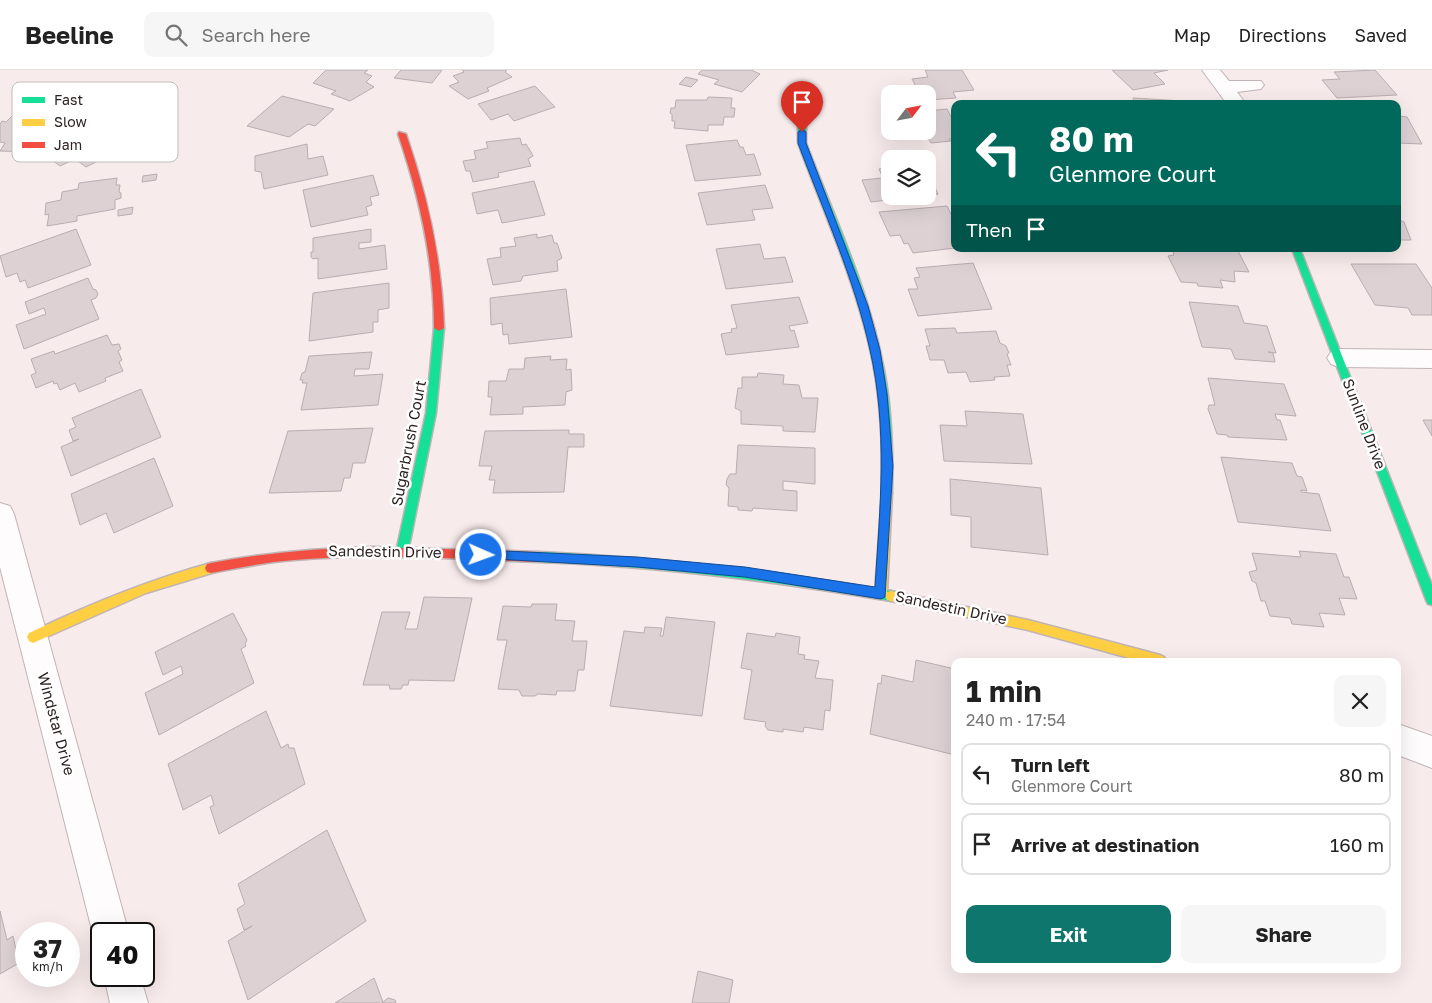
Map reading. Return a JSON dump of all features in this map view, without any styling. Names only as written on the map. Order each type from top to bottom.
[{"type":"street","points":[[1210,70],[1226,87],[1234,100]]},
{"type":"street","points":[[1226,87],[1255,84]]},
{"type":"street","points":[[818,102],[802,121],[802,143],[863,306],[875,350],[882,394],[888,466],[881,593]]},
{"type":"street","name":"Sugarbrush Court","points":[[402,134],[426,200],[435,248],[439,301],[439,361],[430,431],[402,552]]},
{"type":"street","name":"Sunline Drive","points":[[1297,252],[1432,600]]},
{"type":"street","points":[[1339,358],[1432,359]]},
{"type":"street","name":"Windstar Drive","points":[[0,514],[108,922]]},
{"type":"street","name":"Sandestin Drive","points":[[32,637],[132,592],[196,572],[261,558],[320,551],[402,552],[619,560],[745,572],[881,593],[994,617],[1149,658]]},
{"type":"street","points":[[1401,741],[1432,752]]},
{"type":"street","points":[[125,987],[129,1003]]},
{"type":"building","points":[[326,70],[368,70],[364,73],[372,76],[366,82],[374,87],[350,101],[331,94],[336,91],[313,83]]},
{"type":"building","points":[[401,70],[442,70],[432,83],[394,78]]},
{"type":"building","points":[[462,70],[507,70],[505,72],[512,77],[487,88],[489,91],[468,99],[449,86],[459,82],[453,76],[464,72]]},
{"type":"building","points":[[702,70],[751,70],[760,74],[742,92],[714,84],[719,80],[698,74]]},
{"type":"building","points":[[925,70],[962,70],[974,90],[953,92],[956,98],[936,99],[936,85],[915,85],[912,79],[928,77]]},
{"type":"building","points":[[1112,70],[1168,70],[1154,73],[1165,84],[1133,90]]},
{"type":"building","points":[[1375,70],[1397,95],[1337,98],[1322,80],[1340,79],[1334,72]]},
{"type":"building","points":[[686,77],[698,80],[691,87],[679,84]]},
{"type":"building","points":[[535,86],[555,107],[514,121],[508,114],[491,120],[478,104]]},
{"type":"building","points":[[282,96],[334,109],[315,126],[308,124],[289,137],[247,126]]},
{"type":"building","points":[[708,97],[732,98],[731,108],[735,108],[734,117],[724,117],[723,125],[708,125],[708,131],[674,128],[675,121],[672,121],[672,114],[670,113],[671,108],[675,108],[676,100],[707,100]]},
{"type":"building","points":[[1133,98],[1166,100],[1133,100]]},
{"type":"building","points":[[947,109],[951,117],[951,139],[949,139],[951,141],[931,143],[929,140],[936,140],[936,110]]},
{"type":"building","points":[[12,116],[12,151],[0,151],[5,143],[0,142],[0,124],[2,121],[6,122]]},
{"type":"building","points":[[1401,116],[1407,117],[1422,144],[1401,143]]},
{"type":"building","points":[[520,138],[522,145],[526,144],[533,156],[528,159],[531,166],[498,173],[499,177],[473,182],[470,171],[466,171],[463,161],[476,159],[474,151],[488,148],[486,142]]},
{"type":"building","points":[[737,140],[740,147],[743,147],[746,155],[754,154],[761,175],[695,181],[686,145]]},
{"type":"building","points":[[307,144],[308,159],[323,156],[328,175],[264,189],[261,172],[255,171],[255,156]]},
{"type":"building","points":[[55,162],[69,162],[60,166]]},
{"type":"building","points":[[79,162],[96,162],[86,167]]},
{"type":"building","points":[[157,174],[156,180],[142,182],[143,176]]},
{"type":"building","points":[[373,175],[379,195],[370,197],[372,205],[366,207],[368,215],[311,227],[303,190]]},
{"type":"building","points":[[117,178],[116,185],[120,185],[119,192],[121,193],[121,198],[115,200],[115,209],[77,216],[77,221],[47,226],[49,214],[45,215],[46,203],[61,200],[62,192],[78,189],[79,183]]},
{"type":"building","points":[[881,178],[881,201],[871,202],[862,180]]},
{"type":"building","points":[[534,181],[545,215],[502,223],[498,210],[477,214],[472,193]]},
{"type":"building","points":[[765,185],[773,208],[752,210],[755,220],[707,225],[698,193]]},
{"type":"building","points":[[947,206],[951,214],[951,248],[913,253],[908,243],[904,244],[900,235],[890,236],[879,212]]},
{"type":"building","points":[[133,207],[132,214],[118,216],[118,210]]},
{"type":"building","points":[[1401,220],[1404,222],[1411,240],[1401,240]]},
{"type":"building","points":[[76,229],[91,265],[28,288],[25,280],[20,282],[17,273],[6,277],[0,256]]},
{"type":"building","points":[[371,229],[371,242],[359,243],[359,249],[385,245],[387,269],[318,279],[318,258],[313,259],[311,257],[313,238]]},
{"type":"building","points":[[537,234],[537,238],[552,235],[554,243],[557,243],[562,258],[557,261],[558,271],[523,276],[521,281],[493,285],[487,259],[501,257],[500,248],[516,246],[514,238]]},
{"type":"building","points":[[760,244],[764,259],[785,257],[793,282],[726,289],[716,249]]},
{"type":"building","points":[[1173,252],[1239,252],[1249,272],[1234,271],[1235,282],[1220,280],[1223,288],[1198,286],[1197,283],[1181,282],[1168,256],[1174,255]]},
{"type":"building","points":[[973,263],[992,309],[918,316],[908,289],[918,289],[914,278],[920,277],[916,268]]},
{"type":"building","points":[[1351,264],[1416,264],[1432,288],[1432,315],[1412,315],[1408,308],[1375,305]]},
{"type":"building","points":[[88,278],[93,289],[98,294],[96,298],[91,300],[99,319],[24,349],[16,325],[46,314],[44,308],[29,314],[25,302]]},
{"type":"building","points":[[389,283],[389,308],[378,310],[378,322],[373,322],[373,332],[309,341],[313,293]]},
{"type":"building","points":[[566,289],[572,337],[509,344],[508,334],[503,335],[502,323],[491,325],[490,298]]},
{"type":"building","points":[[799,297],[808,323],[789,326],[791,331],[794,330],[799,347],[726,355],[721,334],[732,332],[731,329],[737,328],[731,305]]},
{"type":"building","points":[[1189,302],[1238,306],[1244,323],[1267,326],[1276,353],[1268,352],[1273,353],[1275,362],[1235,359],[1231,349],[1202,347]]},
{"type":"building","points":[[955,328],[957,333],[996,331],[1000,343],[1006,346],[1009,353],[1007,354],[1011,365],[1007,365],[1010,376],[994,377],[995,380],[970,382],[966,372],[948,373],[944,360],[930,360],[926,346],[930,346],[925,329]]},
{"type":"building","points":[[107,335],[112,345],[119,344],[121,349],[118,351],[122,360],[119,362],[123,371],[105,378],[106,381],[79,392],[75,383],[60,390],[57,383],[54,384],[53,381],[36,388],[31,375],[36,373],[31,359],[54,351],[55,354]]},
{"type":"building","points":[[372,352],[369,369],[355,369],[354,376],[383,374],[378,405],[301,410],[307,383],[302,383],[303,380],[300,380],[302,373],[305,372],[309,356]]},
{"type":"building","points":[[551,356],[550,360],[567,359],[566,370],[571,369],[572,390],[566,392],[565,405],[523,407],[523,414],[490,415],[492,397],[488,397],[489,381],[506,381],[509,369],[524,369],[525,358]]},
{"type":"building","points":[[758,373],[784,375],[783,384],[799,385],[802,398],[818,398],[815,432],[783,431],[783,426],[741,424],[741,411],[735,408],[738,388],[742,388],[742,377],[757,377]]},
{"type":"building","points":[[1208,378],[1284,384],[1296,416],[1275,414],[1277,420],[1280,420],[1287,440],[1228,437],[1227,435],[1217,434],[1208,409],[1209,405],[1215,405]]},
{"type":"building","points":[[141,389],[161,437],[71,476],[61,447],[79,439],[73,441],[69,430],[76,427],[72,418]]},
{"type":"building","points":[[965,411],[1023,414],[1032,464],[944,461],[940,425],[967,426]]},
{"type":"building","points":[[1423,420],[1432,420],[1432,436]]},
{"type":"building","points":[[373,428],[365,463],[353,463],[350,478],[344,478],[341,491],[269,493],[288,431]]},
{"type":"building","points":[[569,430],[569,434],[584,434],[584,447],[568,447],[564,492],[493,493],[495,480],[489,480],[492,466],[479,466],[485,431]]},
{"type":"building","points":[[738,445],[815,448],[815,484],[783,481],[783,490],[797,491],[797,511],[753,508],[752,511],[738,510],[738,507],[728,506],[729,488],[726,485],[730,474],[736,474]]},
{"type":"building","points":[[1221,457],[1292,463],[1297,476],[1302,477],[1307,491],[1301,490],[1301,492],[1319,494],[1331,531],[1238,522]]},
{"type":"building","points":[[154,458],[173,506],[114,533],[106,513],[80,525],[71,494]]},
{"type":"building","points":[[950,479],[1041,488],[1048,555],[971,547],[971,517],[951,515]]},
{"type":"building","points":[[1299,551],[1336,554],[1344,577],[1349,577],[1357,599],[1339,598],[1345,615],[1319,613],[1324,627],[1292,624],[1290,618],[1270,616],[1265,601],[1261,601],[1256,583],[1252,581],[1249,572],[1257,570],[1252,553],[1301,557]]},
{"type":"building","points":[[424,597],[472,598],[454,681],[409,680],[408,685],[403,685],[401,689],[390,689],[389,685],[363,685],[382,612],[410,612],[405,629],[417,629]]},
{"type":"building","points":[[532,604],[557,604],[555,620],[575,621],[572,641],[587,641],[584,670],[578,670],[575,691],[557,691],[556,695],[538,694],[535,696],[522,696],[519,690],[498,689],[507,640],[497,640],[503,606],[531,607]]},
{"type":"building","points":[[233,613],[247,640],[246,646],[241,649],[254,683],[159,735],[145,693],[183,674],[181,666],[163,675],[155,652]]},
{"type":"building","points":[[666,617],[715,622],[702,716],[610,706],[624,631],[644,633],[645,627],[662,628],[660,636],[663,636]]},
{"type":"building","points":[[747,633],[775,637],[776,633],[800,637],[798,654],[805,655],[804,659],[819,661],[815,678],[833,680],[830,711],[825,710],[823,730],[804,727],[803,732],[783,729],[783,732],[768,730],[765,726],[766,722],[744,719],[752,670],[741,668]]},
{"type":"building","points":[[916,660],[951,668],[951,754],[870,734],[878,683],[881,684],[882,675],[913,682]]},
{"type":"building","points":[[266,711],[281,748],[288,744],[289,748],[294,748],[305,784],[219,834],[210,807],[214,805],[211,795],[183,810],[168,764]]},
{"type":"building","points":[[327,830],[366,921],[248,1000],[228,941],[252,926],[244,930],[237,909],[245,904],[238,884]]},
{"type":"building","points":[[0,911],[7,940],[13,936],[15,965],[0,974]]},
{"type":"building","points":[[698,971],[733,980],[729,1003],[692,1003]]},
{"type":"building","points":[[374,978],[383,1002],[388,998],[395,1000],[396,1003],[335,1003]]},
{"type":"traffic: fast","points":[[818,102],[802,121],[802,143],[851,270],[875,348],[882,383],[886,420],[887,493]]},
{"type":"traffic: fast","points":[[1297,252],[1432,600]]},
{"type":"traffic: fast","points":[[402,552],[431,413],[438,357],[439,328]]},
{"type":"traffic: fast","points":[[539,557],[671,565],[803,581],[891,596]]},
{"type":"traffic: slow","points":[[881,593],[887,493]]},
{"type":"traffic: slow","points":[[33,637],[142,589],[211,568]]},
{"type":"traffic: slow","points":[[891,596],[1028,625],[1149,658]]},
{"type":"traffic: jam","points":[[402,134],[418,181],[434,253],[439,303],[439,328]]},
{"type":"traffic: jam","points":[[211,568],[252,560],[333,552],[415,552],[539,557]]},
{"type":"route","points":[[481,555],[619,560],[745,572],[881,593],[888,466],[882,394],[875,350],[863,306],[802,143],[802,132]]}]
